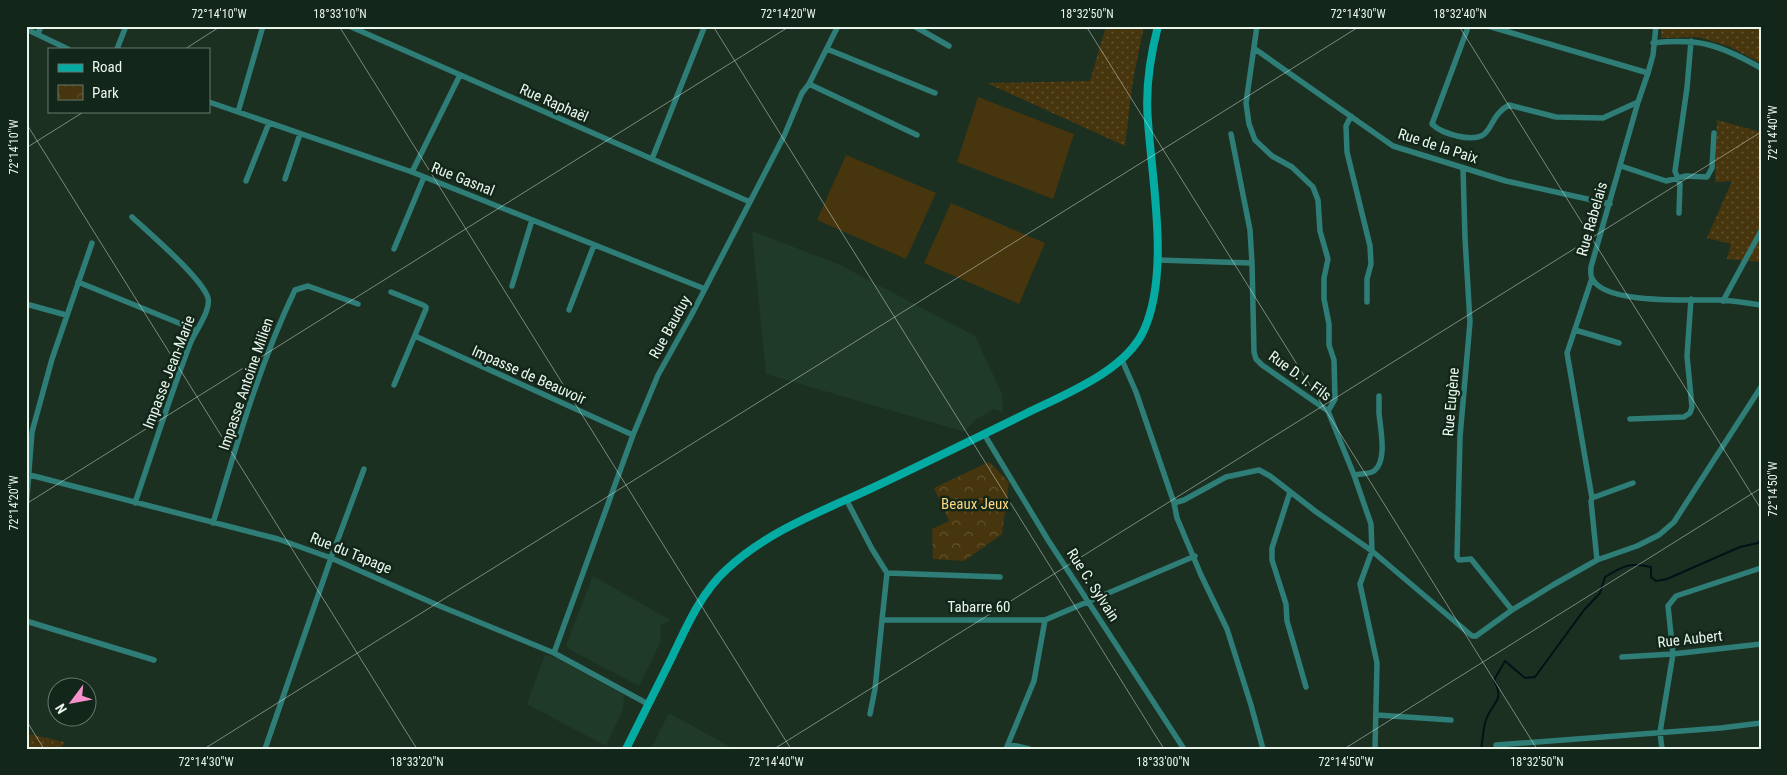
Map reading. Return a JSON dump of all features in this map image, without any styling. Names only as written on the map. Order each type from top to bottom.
[{"type":"main road","points":[[626,749],[703,596],[740,557],[762,542],[846,499],[925,464],[1075,390],[1122,360],[1136,345],[1144,329],[1154,292],[1156,198],[1147,119],[1147,102],[1151,53],[1158,26]]},
{"type":"street","points":[[38,34],[41,26]]},
{"type":"street","points":[[117,48],[126,26]]},
{"type":"street","points":[[238,112],[263,26]]},
{"type":"street","name":"Rue Raphaël","points":[[349,26],[750,202]]},
{"type":"street","name":"Rue Bauduy","points":[[554,653],[633,435],[658,375],[750,202],[784,136],[802,93],[809,84],[838,26]]},
{"type":"street","points":[[914,26],[949,46]]},
{"type":"street","points":[[1257,26],[1246,104],[1249,124],[1255,140],[1272,156],[1292,167],[1313,187],[1318,200],[1320,231],[1328,259],[1324,278],[1324,299],[1329,324],[1329,345],[1334,360],[1335,399],[1328,411]]},
{"type":"street","points":[[1488,26],[1648,73]]},
{"type":"street","name":"Rue Rabelais","points":[[1656,26],[1653,55],[1591,267],[1592,278],[1598,285],[1638,299],[1723,300],[1761,305]]},
{"type":"street","points":[[26,28],[66,48]]},
{"type":"street","points":[[652,159],[704,28]]},
{"type":"street","points":[[1467,30],[1432,124],[1438,129],[1458,136],[1477,138],[1487,132],[1500,110],[1509,105],[1556,118],[1603,118],[1638,102]]},
{"type":"street","points":[[1679,213],[1680,184],[1675,171],[1687,88],[1691,41]]},
{"type":"street","points":[[1653,43],[1691,41],[1713,45],[1729,51],[1761,68]]},
{"type":"street","points":[[827,49],[935,93]]},
{"type":"street","name":"Rue de la Paix","points":[[1255,49],[1394,146],[1506,181],[1610,204]]},
{"type":"street","points":[[412,172],[460,75]]},
{"type":"street","points":[[809,84],[917,135]]},
{"type":"street","name":"Rue Gasnal","points":[[210,102],[412,172],[704,289]]},
{"type":"street","points":[[1351,116],[1346,126],[1347,152],[1370,246],[1371,264],[1367,279],[1367,302]]},
{"type":"street","points":[[246,181],[269,123]]},
{"type":"street","points":[[1620,166],[1666,181],[1686,176],[1704,178],[1709,175],[1712,168],[1714,133]]},
{"type":"street","points":[[285,179],[300,134]]},
{"type":"street","points":[[1156,260],[1252,263],[1250,230],[1231,134]]},
{"type":"street","name":"Rue Eugène","points":[[1463,168],[1470,322],[1460,437],[1457,557],[1459,560],[1471,559],[1512,610]]},
{"type":"street","points":[[394,249],[424,177]]},
{"type":"street","name":"Impasse Jean-Marie","points":[[132,217],[199,282],[208,298],[208,309],[196,330],[174,387],[134,502]]},
{"type":"street","points":[[512,286],[532,220]]},
{"type":"street","points":[[1723,300],[1761,231]]},
{"type":"street","points":[[26,508],[27,474],[32,432],[52,359],[92,243]]},
{"type":"street","points":[[569,310],[594,245]]},
{"type":"street","name":"Rue D. I. Fils","points":[[1252,263],[1254,352],[1256,359],[1328,411],[1354,474],[1371,524],[1372,551]]},
{"type":"street","points":[[1592,278],[1567,353],[1592,498],[1597,560]]},
{"type":"street","points":[[78,282],[196,330]]},
{"type":"street","name":"Impasse Antoine Milien","points":[[213,523],[263,364],[276,330],[295,290],[308,286],[358,304]]},
{"type":"street","points":[[391,292],[426,307],[394,385]]},
{"type":"street","points":[[1630,419],[1684,417],[1690,414],[1692,407],[1687,356],[1691,300]]},
{"type":"street","points":[[26,304],[66,315]]},
{"type":"street","points":[[1575,330],[1619,343]]},
{"type":"street","name":"Impasse de Beauvoir","points":[[415,336],[633,435]]},
{"type":"street","points":[[1122,360],[1136,392],[1178,518],[1212,600],[1227,629],[1251,705],[1262,749]]},
{"type":"street","points":[[1174,503],[1184,500],[1226,477],[1259,470],[1270,476],[1315,511],[1372,551],[1472,636],[1476,636],[1512,610],[1597,560],[1636,546],[1659,535],[1674,522],[1761,387]]},
{"type":"street","points":[[1354,474],[1369,473],[1375,471],[1379,466],[1383,444],[1379,413],[1380,396]]},
{"type":"street","name":"Rue C. Sylvain","points":[[984,434],[1048,540],[1184,749]]},
{"type":"street","points":[[265,749],[364,469]]},
{"type":"street","name":"Rue du Tapage","points":[[27,474],[278,539],[331,558],[435,604],[554,653],[648,704]]},
{"type":"street","points":[[1592,498],[1633,484]]},
{"type":"street","points":[[1290,492],[1272,548],[1272,560],[1286,604],[1287,621],[1306,687]]},
{"type":"street","points":[[846,499],[872,549],[888,573],[875,689],[870,714]]},
{"type":"street","points":[[1372,551],[1360,584],[1377,663],[1375,749]]},
{"type":"street","name":"Tabarre 60","points":[[882,620],[1046,620],[1194,556]]},
{"type":"street","points":[[1662,749],[1660,732],[1673,654],[1668,606],[1671,600],[1676,596],[1761,568]]},
{"type":"street","points":[[888,573],[1000,577]]},
{"type":"street","points":[[1029,749],[1007,746],[1034,682],[1046,620]]},
{"type":"street","points":[[26,621],[154,660]]},
{"type":"street","name":"Rue Aubert","points":[[1622,657],[1673,654],[1761,644]]},
{"type":"street","points":[[1377,715],[1451,720]]},
{"type":"street","points":[[1496,745],[1721,728],[1761,723]]},
{"type":"shaded area","points":[[752,231],[840,265],[975,336],[1002,394],[1003,412],[994,409],[975,420],[965,431],[962,431],[766,374]]},
{"type":"shaded area","points":[[593,576],[670,620],[660,626],[661,641],[639,686],[569,649],[566,645]]},
{"type":"shaded area","points":[[545,655],[556,658],[624,695],[623,709],[606,746],[527,704]]},
{"type":"shaded area","points":[[669,713],[732,748],[651,749]]},
{"type":"green space","points":[[1106,26],[1144,26],[1133,80],[1125,146],[987,83],[1090,81]]},
{"type":"green space","points":[[1661,26],[1761,26],[1761,63],[1728,46],[1698,37],[1661,38]]},
{"type":"green space","points":[[978,97],[1074,134],[1053,199],[957,162]]},
{"type":"green space","points":[[1717,120],[1761,132],[1761,262],[1727,259],[1731,244],[1707,238],[1732,181],[1715,182]]},
{"type":"green space","points":[[846,155],[936,193],[906,259],[817,220]]},
{"type":"green space","points":[[951,203],[1045,243],[1019,304],[924,263]]},
{"type":"green space","name":"Beaux Jeux","points":[[989,462],[1009,482],[1002,534],[964,561],[933,559],[932,529],[949,521],[934,488]]},
{"type":"green space","points":[[29,734],[64,742],[61,749],[26,749],[26,740]]},
{"type":"waterway","points":[[1481,749],[1486,721],[1498,696],[1494,680],[1505,661],[1525,678],[1535,677],[1584,610],[1600,593],[1605,577],[1627,566],[1637,565],[1651,567],[1651,577],[1656,581],[1667,579],[1740,547],[1758,543],[1761,539]]}]
